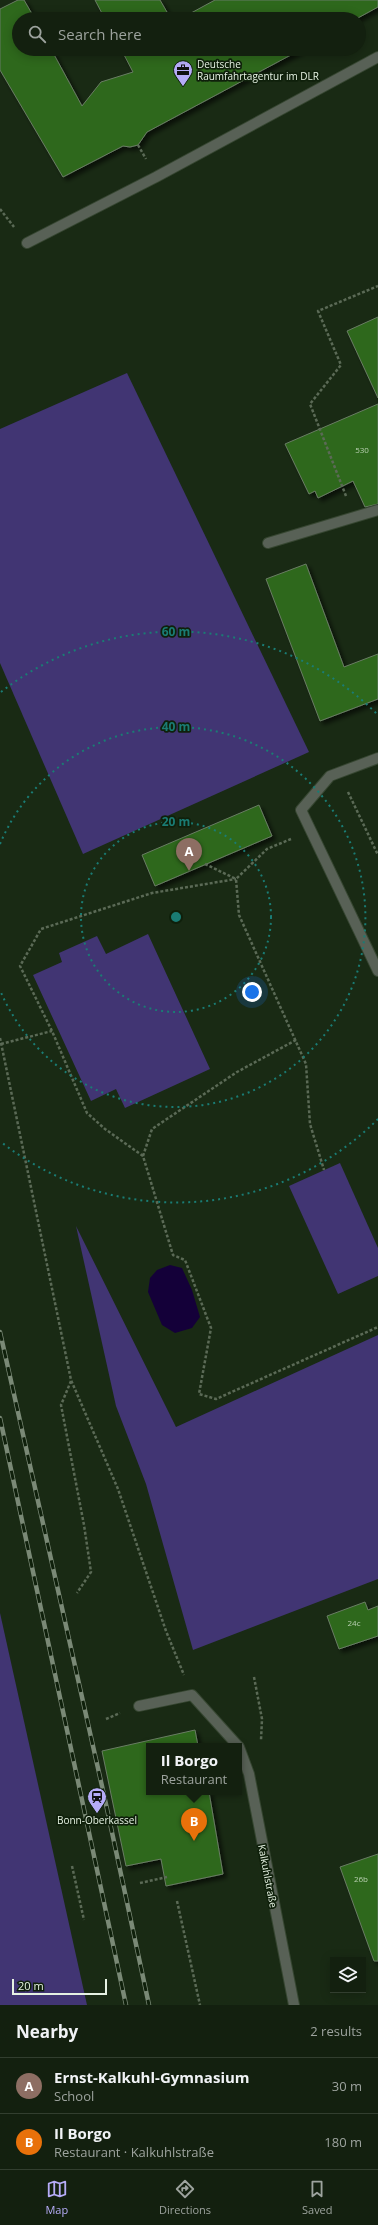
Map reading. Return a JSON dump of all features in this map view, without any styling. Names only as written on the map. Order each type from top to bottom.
[{"type":"street","points":[[27,243],[156,177],[378,57]]},
{"type":"street","points":[[268,544],[378,510]]},
{"type":"street","points":[[378,760],[344,770],[330,776],[301,810],[378,971]]},
{"type":"street","points":[[139,1706],[192,1695]]},
{"type":"street","name":"Kalkuhlstraße","points":[[192,1695],[234,1743]]},
{"type":"street","name":"Kalkuhlstraße","points":[[242,1758],[248,1774],[294,2005]]},
{"type":"path","points":[[354,517],[310,404],[340,365],[318,310],[378,286]]},
{"type":"path","points":[[344,770],[378,855]]},
{"type":"path","points":[[143,1156],[105,1129],[87,1113],[52,1031],[20,966],[41,929],[152,893],[236,879],[267,849],[310,831]]},
{"type":"path","points":[[205,864],[236,879]]},
{"type":"path","points":[[236,879],[239,915],[306,1064],[310,1124],[324,1170]]},
{"type":"path","points":[[1,1044],[52,1031]]},
{"type":"path","points":[[0,1038],[71,1380],[118,1489],[166,1631],[192,1695]]},
{"type":"path","points":[[296,1040],[237,1072],[152,1129],[143,1156],[173,1255],[185,1260],[211,1328],[198,1394],[216,1399],[378,1327]]},
{"type":"path","points":[[71,1380],[61,1405],[84,1525],[91,1572],[78,1592]]},
{"type":"path","points":[[248,1774],[261,1768],[262,1719],[254,1677]]},
{"type":"path","points":[[72,1866],[84,1920]]},
{"type":"path","points":[[140,1883],[167,1877]]},
{"type":"path","points":[[177,1901],[200,2005]]},
{"type":"shaded area","points":[[127,373],[309,752],[83,854],[0,663],[0,429]]},
{"type":"shaded area","points":[[148,934],[210,1069],[125,1108],[116,1089],[91,1101],[33,975],[62,962],[59,953],[97,936],[106,954]]},
{"type":"shaded area","points":[[340,1163],[378,1248],[378,1276],[338,1294],[289,1186]]},
{"type":"shaded area","points":[[76,1226],[176,1427],[378,1335],[378,1579],[193,1650],[146,1484],[116,1406]]},
{"type":"shaded area","points":[[170,1265],[182,1268],[192,1290],[200,1317],[192,1328],[175,1333],[162,1325],[148,1292],[150,1278],[157,1270]]},
{"type":"shaded area","points":[[0,1613],[87,2005],[0,2005]]},
{"type":"building","name":"Deutsche Raumfahrtagentur im DLR","points":[[18,0],[24,0],[31,12],[12,12],[12,56],[55,56],[82,106],[101,82],[133,72],[125,56],[289,56],[147,132],[138,145],[130,147],[123,146],[63,177],[0,70],[0,9]]},
{"type":"building","points":[[95,0],[160,0],[167,12],[101,12]]},
{"type":"building","points":[[215,0],[378,0],[378,7],[366,14],[366,12],[193,12]]},
{"type":"building","points":[[378,317],[378,398],[347,331]]},
{"type":"building","points":[[378,404],[378,504],[365,507],[353,481],[318,498],[315,491],[309,494],[285,444]]},
{"type":"building","points":[[306,564],[344,667],[378,654],[378,699],[320,721],[266,579]]},
{"type":"building","points":[[259,805],[272,836],[155,886],[142,855]]},
{"type":"building","points":[[365,1602],[368,1610],[378,1606],[378,1636],[339,1649],[327,1616]]},
{"type":"building","points":[[195,1730],[197,1743],[146,1743],[146,1795],[210,1795],[223,1874],[166,1886],[161,1859],[126,1866],[102,1751]]},
{"type":"building","points":[[378,1854],[378,1961],[374,1961],[340,1867]]},
{"type":"railway","points":[[0,1332],[104,1795],[149,2005]]},
{"type":"railway","points":[[0,1418],[126,2005]]},
{"type":"place","name":"Deutsche Raumfahrtagentur im DLR","points":[[183,87]]},
{"type":"place","name":"Ernst-Kalkuhl-Gymnasium","points":[[189,871]]},
{"type":"place","name":"Bonn-Oberkassel","points":[[97,1814]]},
{"type":"place","name":"Il Borgo","points":[[194,1841]]}]
